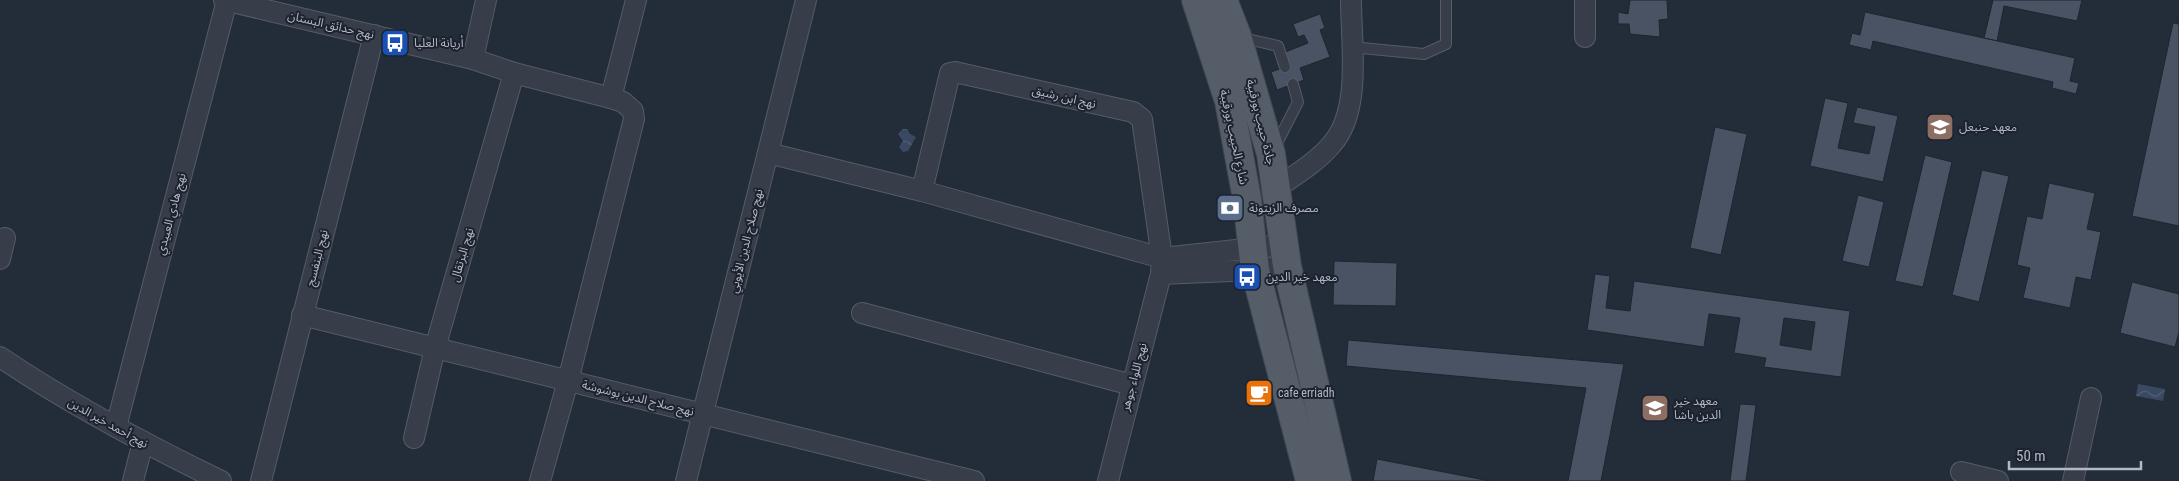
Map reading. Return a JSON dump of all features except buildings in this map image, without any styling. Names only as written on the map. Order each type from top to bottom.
[{"type":"main road","name":"شارع الحبيب بورقيبة","points":[[1196,0],[1229,101],[1247,199],[1254,259],[1310,481]]},
{"type":"main road","name":"جادة حبيب بورقيبة","points":[[1223,0],[1237,36],[1271,154],[1285,255],[1337,481]]},
{"type":"street","name":"نهج حدائق البستان","points":[[226,0],[473,59],[514,73],[611,98],[630,106],[634,118],[568,381],[540,481]]},
{"type":"street","name":"نهج هادي العبيدي","points":[[116,427],[226,0]]},
{"type":"street","points":[[473,59],[486,0]]},
{"type":"street","points":[[611,98],[636,0]]},
{"type":"street","name":"نهج صلاح الدين الأيوبي","points":[[686,481],[806,0]]},
{"type":"street","points":[[1275,189],[1317,160],[1334,143],[1342,129],[1352,94],[1351,0]]},
{"type":"street","points":[[1585,0],[1586,37]]},
{"type":"street","name":"نهج البنفسج","points":[[261,481],[374,35]]},
{"type":"street","name":"نهج ابن رشيق","points":[[922,191],[950,73],[955,72],[1133,112],[1142,119],[1162,266]]},
{"type":"street","name":"نهج البرتقال","points":[[414,438],[435,348],[514,73]]},
{"type":"street","points":[[768,153],[922,191],[1162,266],[1285,255]]},
{"type":"street","points":[[0,259],[5,238]]},
{"type":"street","name":"نهج اللواء جوهر","points":[[1108,481],[1162,266]]},
{"type":"street","points":[[862,313],[1132,385]]},
{"type":"street","name":"نهج صلاح الدين بوشوشة","points":[[302,316],[703,414],[948,478],[974,481]]},
{"type":"street","name":"نهج أحمد خير الدين","points":[[0,358],[50,391],[143,442],[221,481]]},
{"type":"street","points":[[2073,481],[2091,398]]},
{"type":"street","points":[[133,481],[143,442]]},
{"type":"street","points":[[1961,472],[1998,481]]},
{"type":"lane","points":[[1351,47],[1424,54],[1437,50],[1446,44],[1446,0]]},
{"type":"lane","points":[[1237,36],[1276,45],[1285,67]]},
{"type":"lane","points":[[1271,154],[1298,105],[1292,84]]},
{"type":"water","points":[[903,129],[907,129],[910,134],[916,137],[908,151],[903,152],[899,147],[903,141],[898,134]]},
{"type":"water","points":[[2138,384],[2165,389],[2163,401],[2136,396]]},
{"type":"place","name":"أريانة العليا","points":[[395,43]]},
{"type":"place","name":"معهد حنبعل","points":[[1940,127]]},
{"type":"place","name":"مصرف الزيتونة","points":[[1230,208]]},
{"type":"place","name":"معهد خير الدين","points":[[1247,277]]},
{"type":"place","name":"cafe erriadh","points":[[1259,393]]},
{"type":"place","name":"معهد خير الدين باشا","points":[[1655,408]]}]
